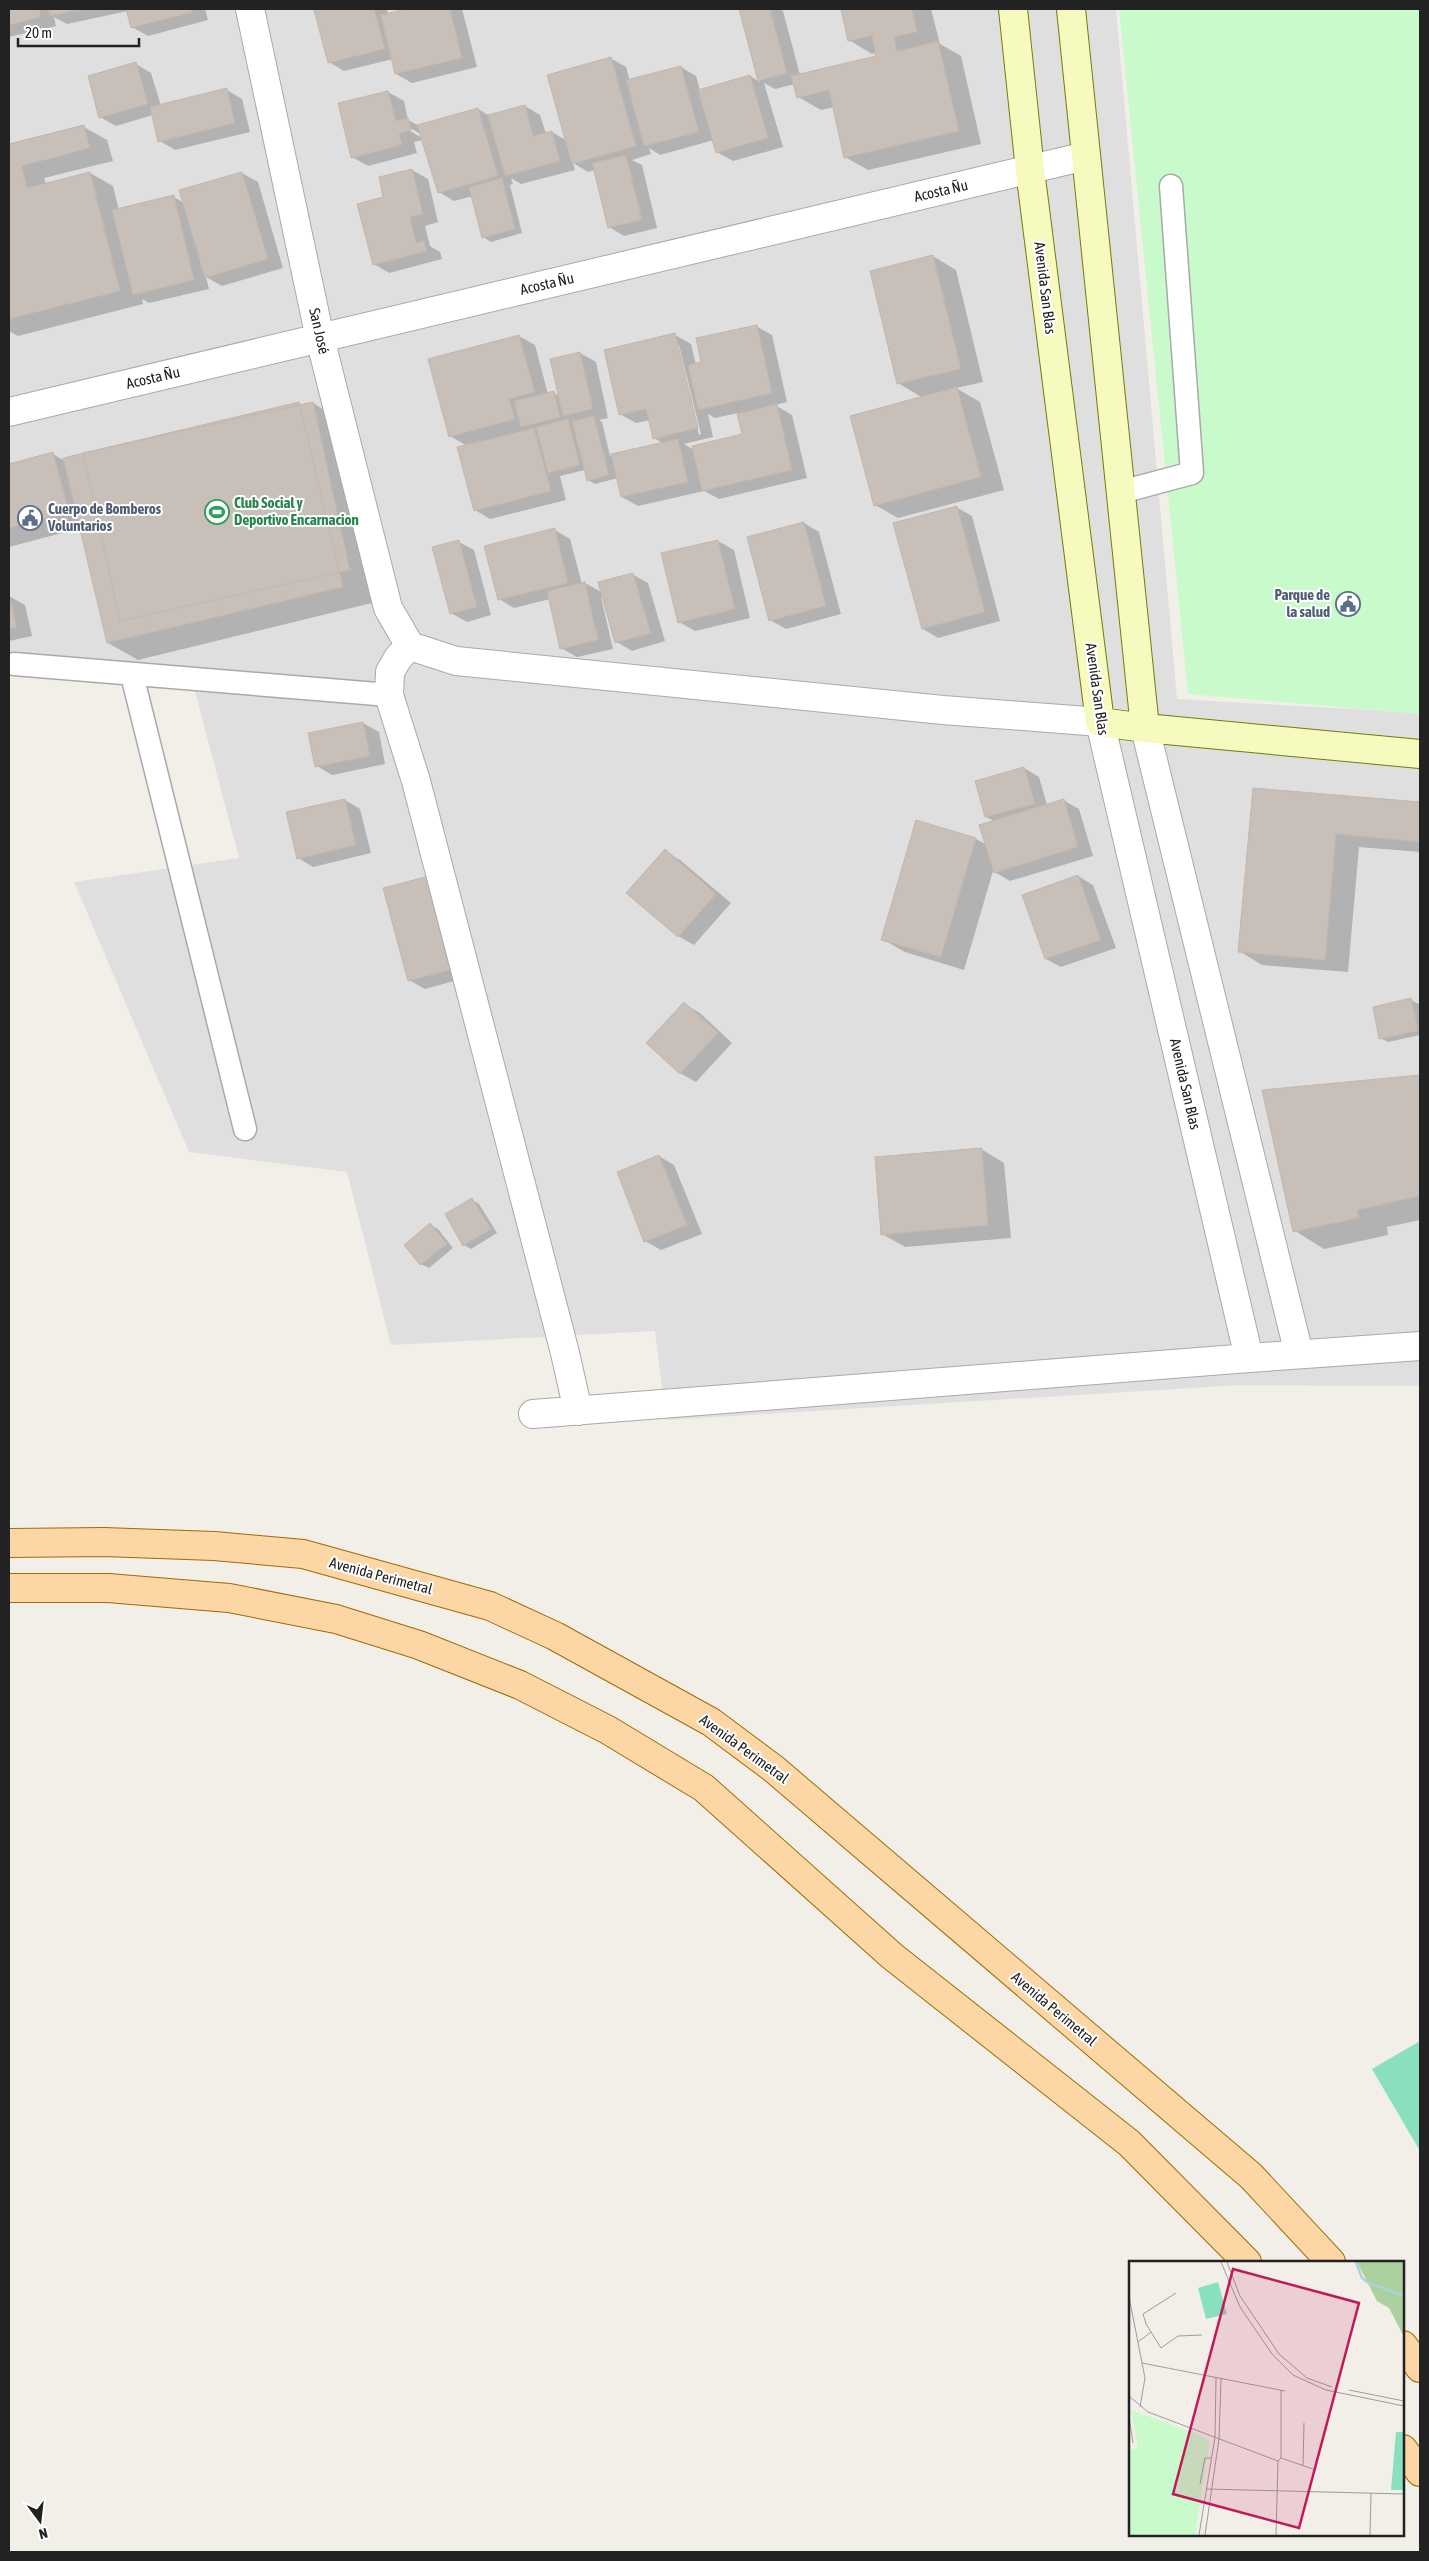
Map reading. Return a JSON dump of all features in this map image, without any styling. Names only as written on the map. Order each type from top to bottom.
[{"type":"main road","name":"Avenida Perimetral","points":[[9,1543],[104,1542],[214,1546],[302,1554],[490,1606],[572,1646],[711,1722],[774,1769],[1251,2176],[1330,2261]]},
{"type":"main road","points":[[9,1588],[108,1588],[229,1598],[336,1619],[419,1645],[520,1684],[608,1730],[704,1788],[892,1956],[1129,2142],[1246,2261]]},
{"type":"main road","points":[[1404,2346],[1420,2368]]},
{"type":"main road","points":[[1404,2450],[1420,2472]]},
{"type":"street","name":"San José","points":[[250,9],[320,338],[388,608],[410,646]]},
{"type":"street","name":"Avenida San Blas","points":[[1013,9],[1030,170],[1100,722],[1249,1358]]},
{"type":"street","points":[[1071,9],[1146,728],[1299,1354]]},
{"type":"street","name":"Acosta Ñu","points":[[9,412],[1086,156]]},
{"type":"street","points":[[578,1411],[565,1353],[469,981],[416,782],[389,695],[390,672],[398,658],[410,646],[456,661],[933,709],[1100,722],[1420,754]]},
{"type":"street","points":[[533,1414],[1420,1346]]},
{"type":"lane","points":[[1121,492],[1192,473],[1171,186]]},
{"type":"lane","points":[[14,664],[389,695]]},
{"type":"lane","points":[[132,675],[245,1129]]},
{"type":"shaded area","points":[[9,9],[1116,9],[1177,699],[1420,713],[1420,1386],[1241,1385],[666,1420],[655,1331],[391,1345],[347,1172],[189,1152],[74,882],[239,858],[192,680],[9,668]]},
{"type":"green space","points":[[1119,9],[1420,9],[1420,714],[1188,694]]},
{"type":"green space","points":[[1420,2041],[1420,2151],[1372,2069]]},
{"type":"building","points":[[9,9],[39,9],[41,17],[9,25]]},
{"type":"building","points":[[48,9],[84,9],[50,16]]},
{"type":"building","points":[[126,9],[192,9],[193,12],[131,28]]},
{"type":"building","points":[[374,9],[385,49],[328,63],[314,10]]},
{"type":"building","points":[[406,9],[450,9],[462,58],[395,74],[381,15]]},
{"type":"building","points":[[739,9],[770,9],[787,73],[758,81]]},
{"type":"building","points":[[841,9],[912,9],[917,32],[894,37],[897,51],[938,41],[959,131],[844,158],[829,90],[797,98],[791,76],[876,56],[872,36],[848,41]]},
{"type":"building","points":[[611,57],[636,146],[572,164],[547,75]]},
{"type":"building","points":[[136,62],[148,104],[99,118],[88,76]]},
{"type":"building","points":[[681,66],[699,132],[644,146],[626,80]]},
{"type":"building","points":[[750,75],[768,138],[716,153],[698,90]]},
{"type":"building","points":[[227,88],[235,123],[158,142],[150,107]]},
{"type":"building","points":[[388,91],[396,121],[408,118],[411,130],[399,134],[402,145],[351,158],[338,103]]},
{"type":"building","points":[[525,105],[533,136],[552,131],[560,161],[505,176],[488,115]]},
{"type":"building","points":[[478,108],[498,176],[438,193],[417,125]]},
{"type":"building","points":[[84,125],[90,148],[22,166],[27,188],[90,172],[120,291],[9,319],[9,144]]},
{"type":"building","points":[[626,155],[642,220],[608,228],[592,163]]},
{"type":"building","points":[[412,169],[423,214],[410,217],[416,243],[424,241],[427,251],[373,265],[357,204],[383,197],[379,177]]},
{"type":"building","points":[[242,172],[268,259],[205,278],[179,190]]},
{"type":"building","points":[[502,178],[515,229],[482,238],[469,187]]},
{"type":"building","points":[[174,195],[194,280],[133,295],[112,210]]},
{"type":"building","points":[[933,255],[961,369],[897,384],[870,271]]},
{"type":"building","points":[[757,325],[772,393],[698,410],[688,365],[701,362],[696,338]]},
{"type":"building","points":[[675,333],[698,428],[653,439],[646,409],[619,415],[604,350]]},
{"type":"building","points":[[519,335],[535,392],[509,399],[515,419],[449,437],[428,359]]},
{"type":"building","points":[[580,352],[593,409],[563,416],[550,359]]},
{"type":"building","points":[[957,387],[981,477],[874,506],[850,416]]},
{"type":"building","points":[[554,391],[560,417],[521,427],[514,401]]},
{"type":"building","name":"Club Social y Deportivo Encarnacion","points":[[299,402],[343,587],[107,643],[63,458]]},
{"type":"building","name":"Club Social y Deportivo Encarnacion","points":[[313,402],[350,570],[120,621],[83,453]]},
{"type":"building","points":[[777,404],[792,470],[702,491],[692,446],[742,434],[737,414]]},
{"type":"building","points":[[594,416],[609,475],[587,481],[572,421]]},
{"type":"building","points":[[568,419],[580,465],[548,473],[536,427]]},
{"type":"building","points":[[534,428],[551,491],[474,511],[457,447]]},
{"type":"building","points":[[678,439],[688,482],[621,497],[611,454]]},
{"type":"building","points":[[53,452],[69,512],[9,528],[9,464]]},
{"type":"building","points":[[957,506],[985,612],[922,629],[893,523]]},
{"type":"building","points":[[804,522],[826,606],[769,621],[747,537]]},
{"type":"building","points":[[555,528],[568,583],[498,600],[484,546]]},
{"type":"building","points":[[459,540],[477,607],[450,614],[432,547]]},
{"type":"building","points":[[718,540],[735,609],[678,623],[661,553]]},
{"type":"building","points":[[633,573],[651,633],[615,643],[598,582]]},
{"type":"building","points":[[585,582],[598,640],[560,649],[547,591]]},
{"type":"building","points":[[9,595],[17,627],[9,629]]},
{"type":"building","points":[[363,722],[370,756],[315,767],[308,733]]},
{"type":"building","points":[[1024,767],[1035,804],[985,817],[975,781]]},
{"type":"building","points":[[1253,788],[1420,802],[1420,842],[1336,834],[1325,960],[1238,952]]},
{"type":"building","points":[[345,799],[356,845],[297,859],[286,812]]},
{"type":"building","points":[[1064,799],[1078,847],[994,873],[979,825]]},
{"type":"building","points":[[916,820],[976,838],[941,957],[881,940]]},
{"type":"building","points":[[665,849],[716,894],[678,937],[626,893]]},
{"type":"building","points":[[1078,875],[1101,940],[1045,959],[1022,895]]},
{"type":"building","points":[[429,876],[454,969],[408,981],[383,888]]},
{"type":"building","points":[[1411,998],[1418,1031],[1379,1039],[1373,1007]]},
{"type":"building","points":[[684,1002],[718,1033],[680,1074],[646,1043]]},
{"type":"building","points":[[1420,1075],[1420,1196],[1357,1210],[1359,1218],[1293,1232],[1262,1090]]},
{"type":"building","points":[[982,1148],[988,1225],[881,1235],[875,1157]]},
{"type":"building","points":[[659,1155],[687,1225],[644,1242],[617,1172]]},
{"type":"building","points":[[472,1198],[491,1229],[463,1246],[445,1214]]},
{"type":"building","points":[[430,1223],[447,1244],[420,1265],[404,1245]]},
{"type":"place","name":"Club Social y Deportivo Encarnacion","points":[[217,512]]},
{"type":"place","name":"Cuerpo de Bomberos Voluntarios","points":[[30,518]]},
{"type":"place","name":"Parque de la salud","points":[[1348,604]]}]
